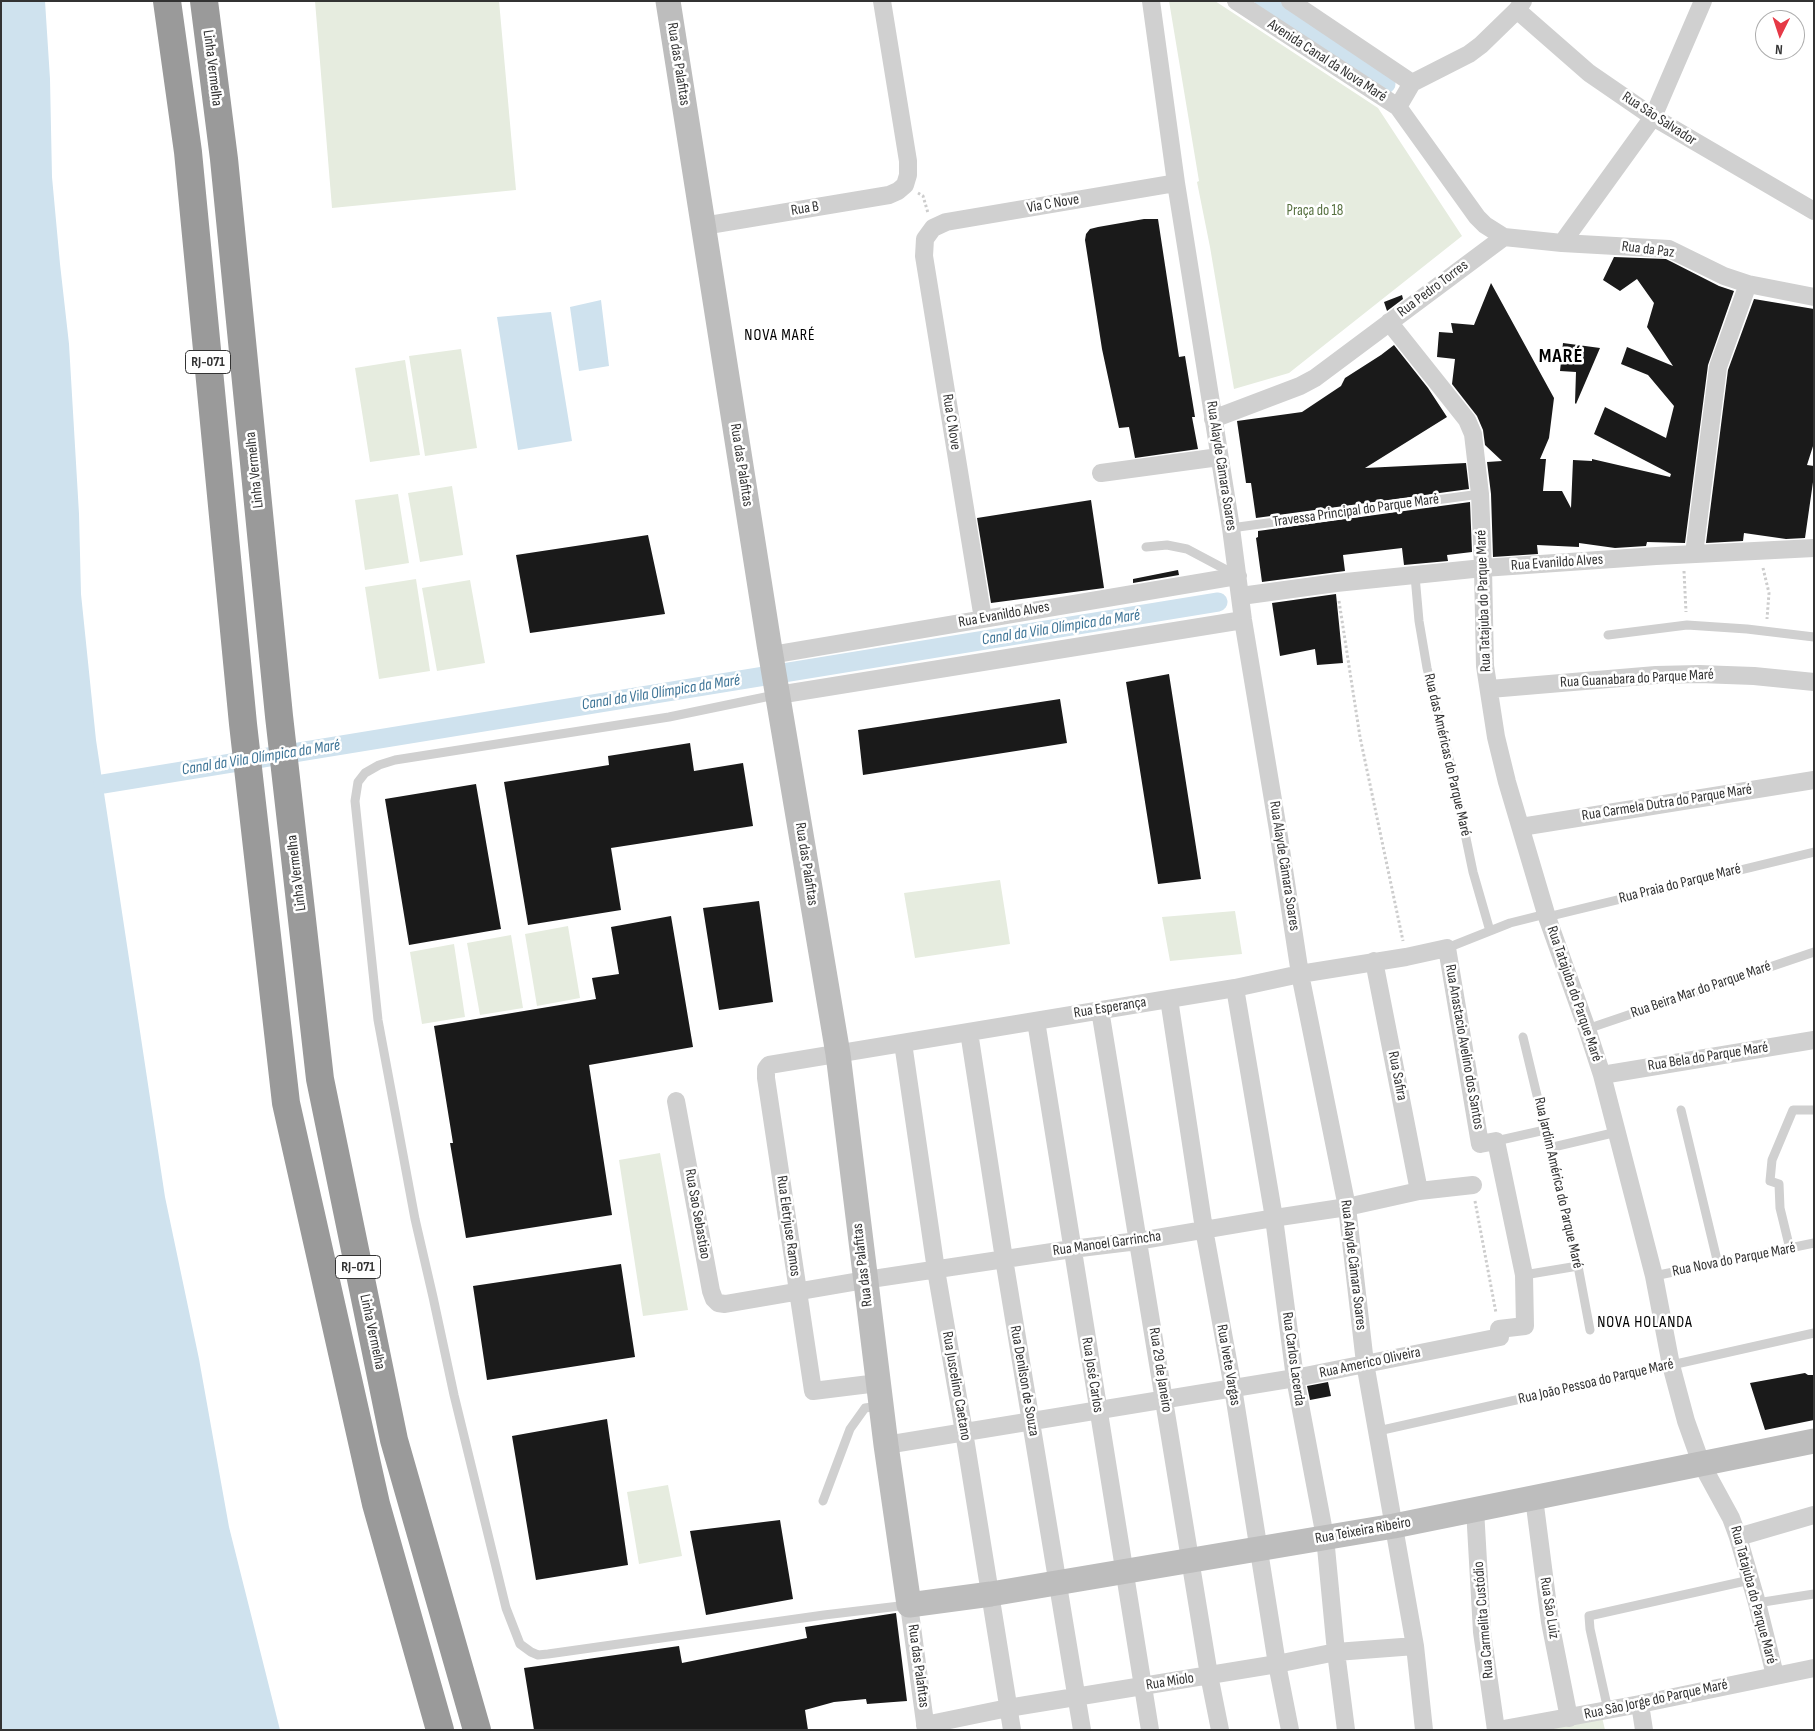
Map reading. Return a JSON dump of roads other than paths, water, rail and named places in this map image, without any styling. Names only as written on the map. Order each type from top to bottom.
[{"type":"highway","name":"RJ-071","points":[[167,1],[188,152],[243,724],[286,1103],[376,1504],[440,1730]]},
{"type":"highway","name":"Linha Vermelha","points":[[204,1],[224,159],[279,716],[320,1079],[394,1440],[477,1730]]},
{"type":"highway","points":[[220,1],[224,159]]},
{"type":"street","name":"Rua das Palafitas","points":[[668,1],[775,676],[838,1054],[879,1394],[926,1728]]},
{"type":"street","name":"Rua B","points":[[703,226],[888,195],[898,191],[905,185],[908,175],[908,161],[882,1]]},
{"type":"street","name":"Rua Alayde Câmara Soares","points":[[1151,1],[1176,183],[1232,528],[1243,620],[1300,974],[1347,1207],[1365,1363],[1415,1646],[1424,1730]]},
{"type":"street","name":"Avenida Canal da Nova Maré","points":[[1236,1],[1398,107],[1412,83],[1290,1]]},
{"type":"street","points":[[1562,243],[1653,117],[1703,1]]},
{"type":"street","points":[[1412,83],[1469,54],[1481,45],[1520,5]]},
{"type":"street","name":"Rua São Salvador","points":[[1520,5],[1589,73],[1653,117],[1814,211]]},
{"type":"street","points":[[1398,107],[1477,217],[1485,225],[1504,237]]},
{"type":"street","name":"Via C Nove","points":[[933,228],[946,222],[1176,183]]},
{"type":"street","name":"Rua C Nove","points":[[933,228],[925,239],[924,256],[983,619]]},
{"type":"street","name":"Rua da Paz","points":[[1504,237],[1562,243],[1669,249],[1724,276],[1748,284],[1814,297]]},
{"type":"street","name":"Rua Pedro Torres","points":[[1213,419],[1300,386],[1315,378],[1504,237]]},
{"type":"street","points":[[1689,554],[1718,367],[1748,284]]},
{"type":"street","name":"Rua Tatajuba do Parque Maré","points":[[1390,322],[1467,420],[1473,434],[1480,494],[1485,666],[1496,737],[1507,782],[1546,915],[1602,1075],[1654,1276],[1671,1365],[1686,1421],[1701,1463],[1731,1518],[1738,1537],[1775,1675]]},
{"type":"street","points":[[1101,473],[1219,457]]},
{"type":"street","name":"Rua Evanildo Alves","points":[[1241,596],[1336,583],[1483,568],[1689,554],[1814,548]]},
{"type":"street","name":"Rua Evanildo Alves","points":[[775,676],[983,619],[1238,576]]},
{"type":"street","points":[[775,676],[1243,620]]},
{"type":"street","name":"Rua Guanabara do Parque Maré","points":[[1490,689],[1656,675],[1699,674],[1754,676],[1814,682]]},
{"type":"street","name":"Rua Carmela Dutra do Parque Maré","points":[[1520,827],[1814,780]]},
{"type":"street","name":"Rua Esperança","points":[[773,1064],[1235,988],[1300,974],[1406,957],[1447,948]]},
{"type":"street","name":"Rua Anastacio Avelino dos Santos","points":[[1447,948],[1480,1144],[1496,1141],[1524,1275]]},
{"type":"street","name":"Rua Safira","points":[[1374,961],[1419,1191]]},
{"type":"street","name":"Rua Carlos Lacerda","points":[[1235,988],[1274,1218],[1295,1378],[1325,1537],[1336,1652],[1346,1730]]},
{"type":"street","name":"Rua Ivete Vargas","points":[[1169,999],[1204,1229],[1233,1388],[1277,1664],[1290,1730]]},
{"type":"street","name":"Rua 29 de Janeiro","points":[[1100,1010],[1190,1560],[1220,1730]]},
{"type":"street","name":"Rua José Carlos","points":[[1036,1020],[1150,1730]]},
{"type":"street","name":"Rua Denilson de Souza","points":[[970,1032],[1004,1259],[1082,1730]]},
{"type":"street","name":"Rua Bela do Parque Maré","points":[[1602,1075],[1814,1040]]},
{"type":"street","name":"Rua Juscelino Caetano","points":[[904,1043],[936,1270],[1012,1730]]},
{"type":"street","name":"Rua Eletrjuse Ramos","points":[[773,1064],[767,1066],[766,1078],[813,1391],[879,1394]]},
{"type":"street","name":"Rua Sao Sebastiao","points":[[676,1100],[711,1292],[714,1299],[718,1302],[725,1304],[740,1303]]},
{"type":"street","name":"Rua Manoel Garrincha","points":[[740,1303],[865,1280],[1138,1241],[1347,1207],[1419,1191],[1472,1185]]},
{"type":"street","name":"Rua Americo Oliveira","points":[[886,1445],[1295,1378],[1499,1333],[1525,1326],[1524,1275]]},
{"type":"street","name":"Rua Teixeira Ribeiro","points":[[910,1605],[991,1594],[1394,1526],[1814,1441]]},
{"type":"street","name":"Rua São Luiz","points":[[1534,1498],[1550,1622],[1569,1718]]},
{"type":"street","name":"Rua Carmelita Custódio","points":[[1475,1509],[1482,1632],[1497,1730]]},
{"type":"street","points":[[1738,1537],[1814,1515]]},
{"type":"street","name":"Rua Miolo","points":[[926,1728],[1008,1708],[1277,1664],[1336,1652],[1415,1646]]},
{"type":"street","name":"Rua São Jorge do Parque Maré","points":[[1497,1730],[1569,1718],[1814,1668]]},
{"type":"street","points":[[1640,1704],[1644,1730]]},
{"type":"lane","name":"Travessa Principal do Parque Maré","points":[[1232,528],[1480,494]]},
{"type":"lane","points":[[1146,547],[1167,544],[1187,549],[1238,576]]},
{"type":"lane","name":"Rua das Américas do Parque Maré","points":[[1415,576],[1419,621],[1427,668],[1451,766],[1472,872],[1490,931]]},
{"type":"lane","points":[[1608,635],[1687,625],[1814,637]]},
{"type":"lane","points":[[775,676],[669,717],[395,760],[379,765],[365,773],[358,782],[355,801],[378,1020],[415,1219],[434,1297],[454,1395],[506,1608],[520,1644],[538,1655],[824,1615],[910,1605]]},
{"type":"lane","name":"Rua Praia do Parque Maré","points":[[1447,948],[1510,924],[1814,852]]},
{"type":"lane","name":"Rua Beira Mar do Parque Maré","points":[[1587,1029],[1814,952]]},
{"type":"lane","name":"Rua Jardim América do Parque Maré","points":[[1524,1037],[1578,1266],[1590,1330]]},
{"type":"lane","points":[[1681,1110],[1718,1264]]},
{"type":"lane","points":[[1790,1249],[1780,1208],[1779,1184],[1770,1181],[1772,1160],[1793,1110],[1814,1110]]},
{"type":"lane","points":[[1496,1141],[1545,1130]]},
{"type":"lane","points":[[1549,1148],[1617,1132]]},
{"type":"lane","name":"Rua Nova do Parque Maré","points":[[1654,1276],[1814,1243]]},
{"type":"lane","points":[[1524,1275],[1578,1266]]},
{"type":"lane","name":"Rua João Pessoa do Parque Maré","points":[[1378,1432],[1814,1333]]},
{"type":"lane","points":[[823,1501],[850,1429],[865,1408],[879,1394]]},
{"type":"lane","points":[[1608,1710],[1590,1629],[1589,1616],[1750,1580]]},
{"type":"lane","points":[[1757,1603],[1814,1594]]},
{"type":"water","points":[[1,1],[45,1],[50,79],[52,177],[69,344],[79,514],[81,594],[96,740],[165,1197],[199,1359],[229,1527],[280,1730],[1,1730]]},
{"type":"water","points":[[601,300],[609,366],[579,371],[570,307]]},
{"type":"water","points":[[551,312],[572,441],[518,450],[497,317]]},
{"type":"waterway","points":[[1264,1],[1386,84]]},
{"type":"waterway","name":"Canal da Vila Olímpica da Maré","points":[[103,784],[1218,602]]},
{"type":"district","name":"NOVA MARÉ","points":[[780,336]]},
{"type":"district","name":"MARÉ","points":[[1561,357]]},
{"type":"district","name":"NOVA HOLANDA","points":[[1645,1323]]},
{"type":"park label","name":"Praça do 18","points":[[1315,211]]}]
